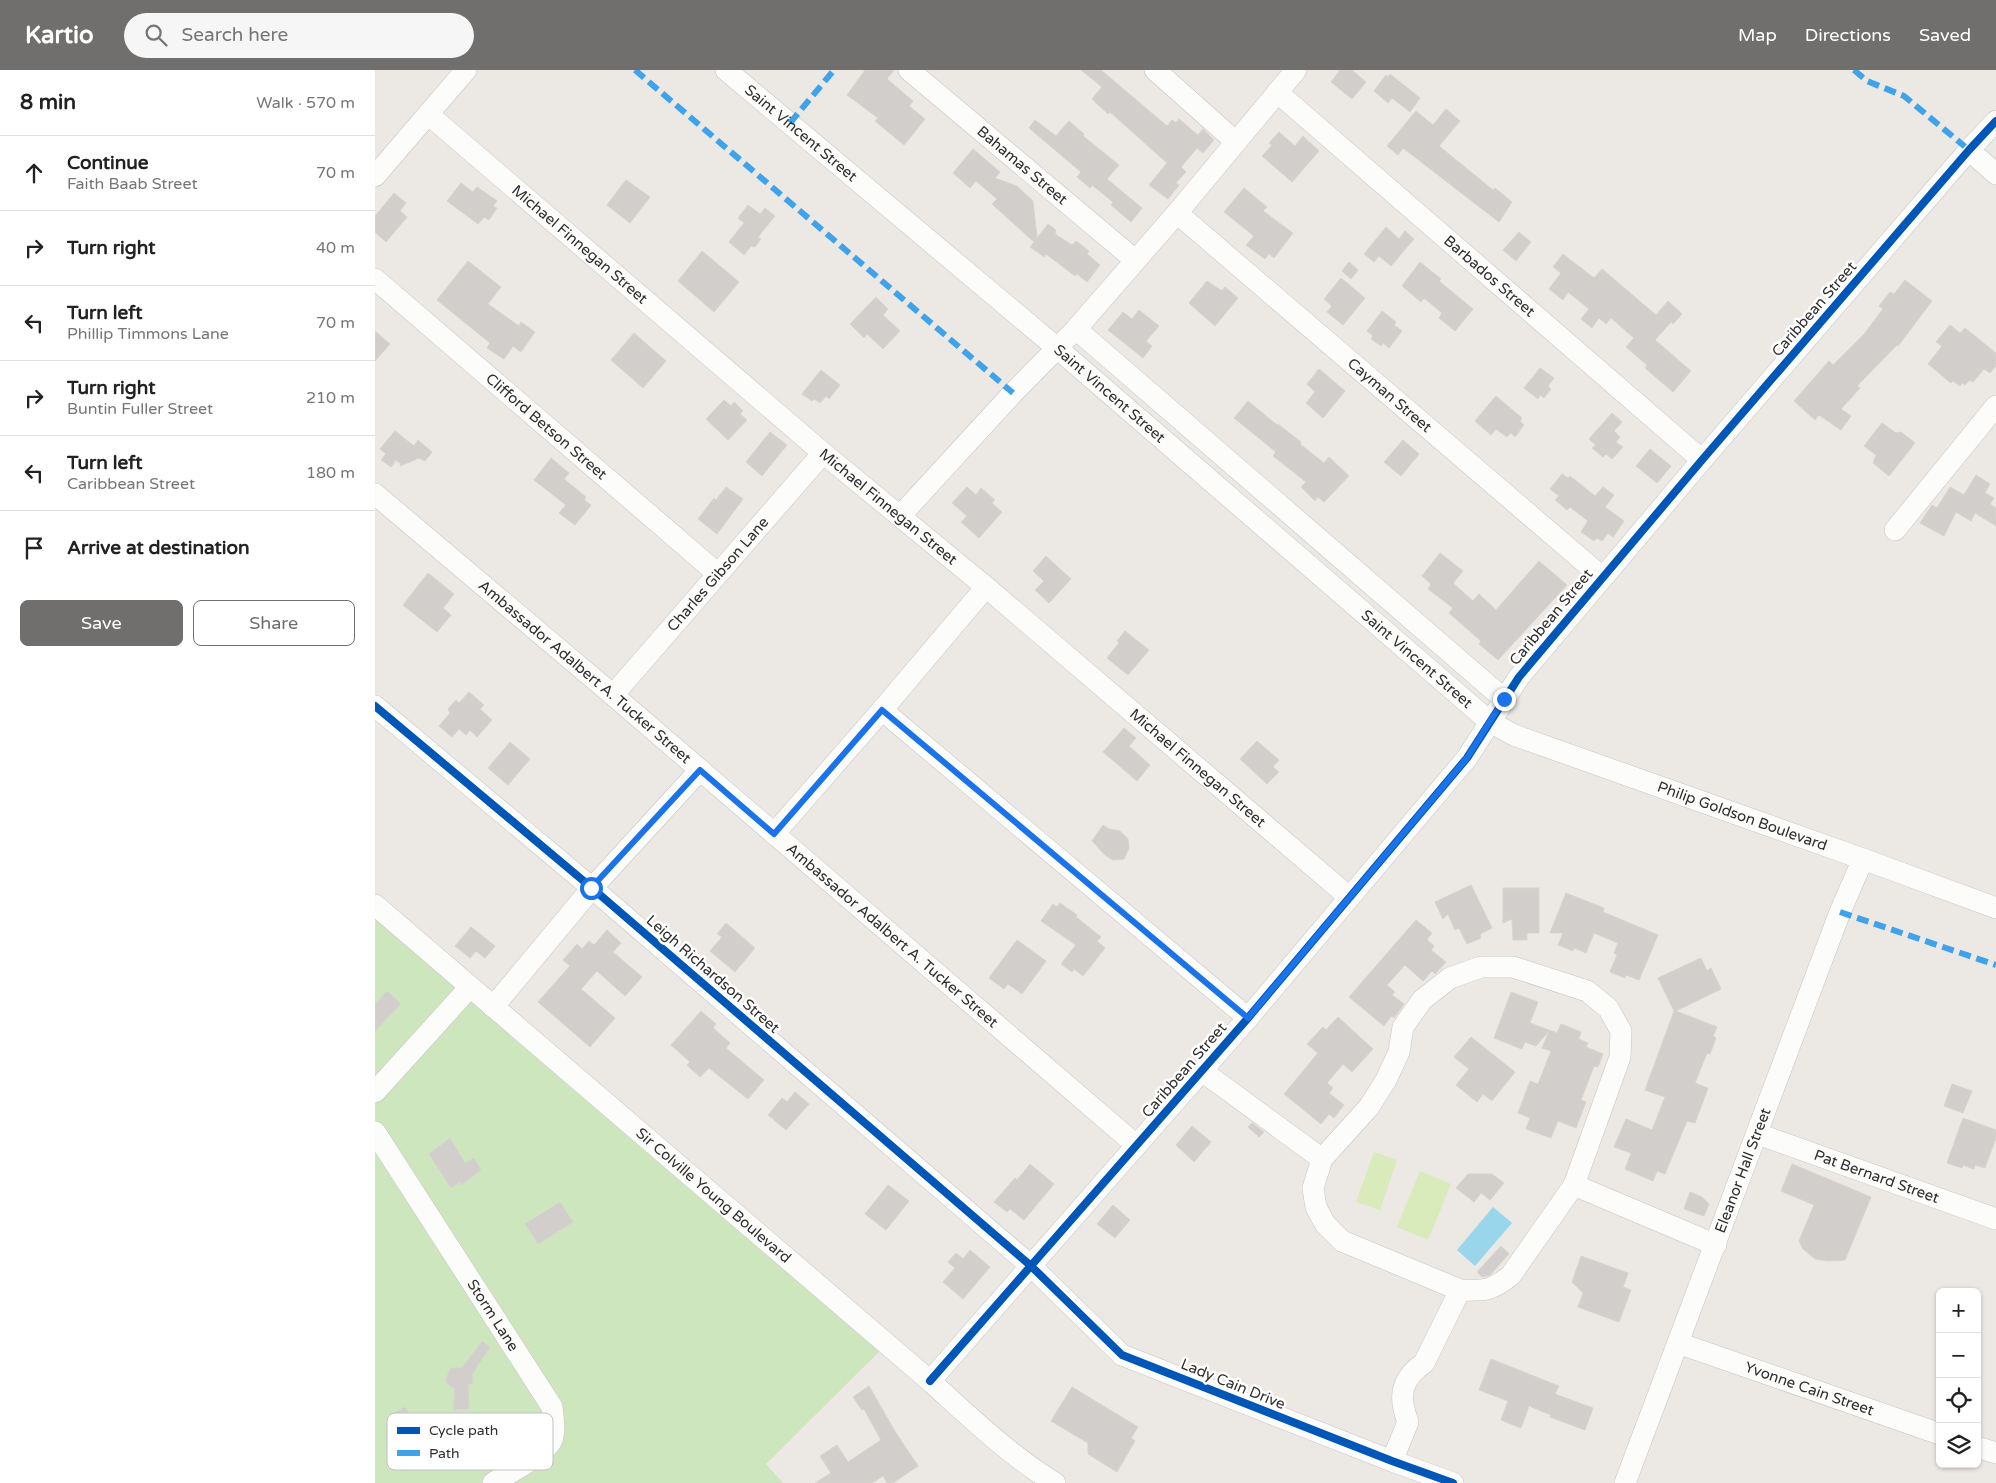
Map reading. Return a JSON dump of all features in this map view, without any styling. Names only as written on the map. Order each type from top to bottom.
[{"type":"street","points":[[375,176],[466,70]]},
{"type":"street","name":"Saint Vincent Street","points":[[726,70],[1057,348],[1490,722]]},
{"type":"street","name":"Bahamas Street","points":[[909,70],[1135,260]]},
{"type":"street","points":[[1155,70],[1236,142]]},
{"type":"street","points":[[900,516],[1076,329],[1177,214],[1296,70]]},
{"type":"street","name":"Barbados Street","points":[[1277,92],[1702,460]]},
{"type":"street","name":"Michael Finnegan Street","points":[[428,114],[823,453],[986,587],[1349,897]]},
{"type":"street","name":"Caribbean Street","points":[[930,1381],[1248,1018],[1467,758],[1519,677],[1702,460],[1969,150],[1996,122]]},
{"type":"street","points":[[1969,150],[1996,174]]},
{"type":"street","name":"Cayman Street","points":[[1177,214],[1602,578]]},
{"type":"street","name":"Clifford Betson Street","points":[[375,279],[718,574]]},
{"type":"street","name":"Saint Vincent Street","points":[[1076,329],[1504,699]]},
{"type":"street","points":[[1895,530],[1996,406]]},
{"type":"street","name":"Charles Gibson Lane","points":[[613,695],[823,453]]},
{"type":"street","name":"Ambassador Adalbert A. Tucker Street","points":[[375,494],[613,695],[1136,1144]]},
{"type":"street","points":[[774,834],[986,587]]},
{"type":"street","name":"Leigh Richardson Street","points":[[375,706],[591,888],[1031,1266]]},
{"type":"street","points":[[882,710],[1248,1018]]},
{"type":"street","name":"Philip Goldson Boulevard","points":[[1490,722],[1514,735],[1996,908]]},
{"type":"street","points":[[493,1007],[591,888],[700,770]]},
{"type":"street","name":"Eleanor Hall Street","points":[[1625,1483],[1840,912],[1863,859]]},
{"type":"street","name":"Sir Colville Young Boulevard","points":[[375,906],[979,1425],[1025,1464],[1055,1483]]},
{"type":"street","points":[[1481,967],[1513,967],[1587,991],[1608,1008],[1621,1031],[1620,1057],[1574,1185],[1511,1275],[1497,1286],[1479,1291],[1460,1290],[1342,1241],[1325,1224],[1316,1207],[1313,1188],[1322,1159],[1369,1107],[1386,1080],[1399,1052],[1403,1027],[1422,1000],[1450,978],[1481,967]]},
{"type":"street","points":[[375,1092],[470,987]]},
{"type":"street","points":[[1202,1071],[1322,1159]]},
{"type":"street","name":"Storm Lane","points":[[375,1132],[552,1407],[553,1413]]},
{"type":"street","name":"Pat Bernard Street","points":[[1757,1134],[1996,1219]]},
{"type":"street","points":[[1574,1185],[1716,1245]]},
{"type":"street","name":"Lady Cain Drive","points":[[1031,1266],[1123,1355],[1392,1461],[1453,1483]]},
{"type":"street","points":[[1392,1461],[1408,1422],[1402,1407],[1402,1389],[1413,1370],[1424,1363],[1460,1290]]},
{"type":"street","name":"Yvonne Cain Street","points":[[1678,1343],[1936,1433]]},
{"type":"street","name":"Storm Lane","points":[[553,1417],[553,1434]]},
{"type":"street","points":[[1981,1448],[1996,1453]]},
{"type":"street","name":"Storm Lane","points":[[493,1483],[514,1470]]},
{"type":"green space","points":[[375,916],[887,1344],[766,1464],[783,1483],[375,1483]]},
{"type":"green space","points":[[1374,1152],[1397,1160],[1380,1210],[1356,1202]]},
{"type":"green space","points":[[1420,1171],[1451,1184],[1428,1240],[1397,1227]]},
{"type":"water","points":[[1493,1207],[1512,1223],[1475,1266],[1457,1250]]},
{"type":"building","points":[[865,70],[894,70],[887,79],[913,101],[909,106],[925,119],[904,145],[875,121],[878,118],[847,95]]},
{"type":"building","points":[[1081,70],[1101,70],[1167,126],[1172,120],[1176,123],[1179,119],[1198,135],[1203,129],[1214,140],[1203,153],[1197,148],[1181,167],[1186,172],[1176,183],[1179,185],[1168,199],[1149,185],[1167,163],[1110,112],[1108,114],[1092,99],[1102,87]]},
{"type":"building","points":[[1340,70],[1352,70],[1366,82],[1352,99],[1331,82]]},
{"type":"building","points":[[1390,74],[1420,98],[1410,112],[1392,98],[1388,103],[1374,91],[1386,75],[1388,77]]},
{"type":"building","points":[[1446,109],[1460,121],[1439,146],[1493,190],[1495,188],[1512,202],[1499,222],[1403,148],[1398,155],[1387,146],[1416,111],[1433,125]]},
{"type":"building","points":[[1035,120],[1056,136],[1069,121],[1084,134],[1083,136],[1119,165],[1107,179],[1142,208],[1131,222],[1111,205],[1113,202],[1092,185],[1090,188],[1077,177],[1081,172],[1029,128]]},
{"type":"building","points":[[1279,132],[1295,146],[1303,136],[1319,151],[1292,182],[1262,156],[1272,145],[1269,143]]},
{"type":"building","points":[[973,149],[1000,172],[995,178],[1017,186],[1033,201],[1037,238],[1048,224],[1056,230],[1055,234],[1072,245],[1076,241],[1089,251],[1087,254],[1100,265],[1087,282],[1077,274],[1075,276],[1046,254],[1044,257],[1030,247],[1034,242],[992,204],[997,199],[976,181],[970,188],[953,173]]},
{"type":"building","points":[[626,180],[650,197],[630,223],[607,205]]},
{"type":"building","points":[[461,183],[473,192],[477,187],[497,201],[493,206],[497,208],[489,220],[484,217],[478,224],[447,201]]},
{"type":"building","points":[[1244,188],[1267,207],[1263,211],[1293,233],[1274,258],[1269,254],[1265,259],[1246,245],[1254,236],[1224,212]]},
{"type":"building","points":[[394,193],[406,203],[400,211],[407,217],[386,242],[375,232],[375,216]]},
{"type":"building","points":[[748,205],[760,214],[765,208],[775,216],[758,237],[761,239],[755,247],[751,246],[744,255],[729,242],[744,223],[738,218]]},
{"type":"building","points":[[1386,227],[1399,239],[1405,231],[1414,239],[1391,266],[1379,256],[1374,262],[1364,254]]},
{"type":"building","points":[[1519,232],[1531,242],[1516,261],[1503,250]]},
{"type":"building","points":[[702,251],[739,282],[714,312],[678,281]]},
{"type":"building","points":[[1563,254],[1594,278],[1602,269],[1656,315],[1668,301],[1682,314],[1673,324],[1671,322],[1655,340],[1691,371],[1673,392],[1645,368],[1647,365],[1626,347],[1634,338],[1611,318],[1606,324],[1599,318],[1592,328],[1581,319],[1589,309],[1568,292],[1563,300],[1549,289],[1561,273],[1553,267]]},
{"type":"building","points":[[468,261],[501,287],[488,304],[519,326],[521,322],[535,332],[521,352],[513,346],[504,359],[487,348],[490,343],[437,300]]},
{"type":"building","points":[[1349,262],[1358,270],[1351,279],[1342,271]]},
{"type":"building","points":[[1420,262],[1441,279],[1439,281],[1473,309],[1455,331],[1439,318],[1442,313],[1424,298],[1421,302],[1402,286]]},
{"type":"building","points":[[1341,278],[1365,298],[1343,325],[1327,312],[1332,306],[1324,299]]},
{"type":"building","points":[[1905,280],[1932,301],[1898,346],[1857,386],[1860,388],[1841,409],[1851,416],[1841,430],[1819,415],[1815,420],[1794,401],[1829,361],[1833,365],[1865,333],[1883,309],[1879,306],[1890,292],[1894,294]]},
{"type":"building","points":[[1207,281],[1222,291],[1225,287],[1238,298],[1215,326],[1189,303]]},
{"type":"building","points":[[876,297],[888,309],[883,315],[900,331],[883,349],[867,334],[864,338],[850,324]]},
{"type":"building","points":[[1139,310],[1159,326],[1146,341],[1152,346],[1143,358],[1108,330],[1123,312],[1132,319]]},
{"type":"building","points":[[1382,311],[1396,322],[1394,325],[1402,331],[1389,348],[1383,343],[1381,346],[1371,339],[1373,336],[1367,331]]},
{"type":"building","points":[[1950,325],[1960,333],[1965,328],[1996,353],[1996,366],[1990,373],[1984,369],[1973,382],[1970,380],[1965,385],[1962,383],[1960,386],[1953,381],[1951,383],[1928,364],[1942,346],[1936,342]]},
{"type":"building","points":[[375,331],[390,344],[375,361]]},
{"type":"building","points":[[634,333],[666,361],[643,388],[611,360]]},
{"type":"building","points":[[1540,368],[1554,378],[1548,386],[1551,389],[1544,398],[1540,395],[1538,399],[1524,388]]},
{"type":"building","points":[[1319,369],[1345,391],[1323,418],[1306,403],[1315,392],[1307,384]]},
{"type":"building","points":[[821,370],[840,385],[829,399],[826,396],[820,403],[814,399],[812,401],[802,394]]},
{"type":"building","points":[[1496,396],[1522,418],[1520,421],[1524,425],[1515,437],[1511,433],[1507,437],[1496,429],[1491,435],[1475,421]]},
{"type":"building","points":[[724,400],[731,406],[734,402],[743,411],[740,414],[747,420],[728,440],[706,419]]},
{"type":"building","points":[[1248,401],[1301,442],[1300,444],[1324,463],[1329,457],[1349,476],[1324,502],[1318,497],[1315,501],[1301,487],[1306,482],[1273,456],[1276,452],[1234,418]]},
{"type":"building","points":[[1612,413],[1622,422],[1614,431],[1620,437],[1616,442],[1623,447],[1612,459],[1606,454],[1603,457],[1592,448],[1596,445],[1589,439]]},
{"type":"building","points":[[1882,423],[1896,433],[1901,432],[1915,443],[1889,476],[1873,463],[1876,455],[1864,446]]},
{"type":"building","points":[[395,431],[414,446],[418,440],[432,452],[425,461],[419,458],[400,466],[401,464],[396,460],[391,467],[381,460],[386,454],[380,449]]},
{"type":"building","points":[[770,432],[787,445],[762,476],[746,462]]},
{"type":"building","points":[[1403,440],[1419,454],[1401,476],[1384,462]]},
{"type":"building","points":[[1650,449],[1671,466],[1657,483],[1636,466]]},
{"type":"building","points":[[551,458],[569,473],[564,479],[586,497],[584,500],[591,505],[575,525],[559,513],[566,505],[534,480]]},
{"type":"building","points":[[1562,474],[1568,478],[1570,476],[1595,496],[1603,487],[1614,495],[1605,507],[1624,521],[1613,537],[1608,533],[1602,541],[1597,538],[1594,541],[1581,532],[1588,521],[1570,507],[1567,510],[1555,500],[1559,496],[1550,489]]},
{"type":"building","points":[[1976,475],[1990,484],[1985,493],[1994,498],[1990,504],[1996,508],[1996,526],[1975,513],[1971,521],[1956,512],[1944,536],[1920,523],[1932,505],[1937,508],[1950,487],[1964,495]]},
{"type":"building","points":[[726,487],[743,499],[717,534],[698,519],[714,498],[716,500]]},
{"type":"building","points":[[967,487],[976,495],[981,488],[995,500],[992,503],[1002,512],[979,538],[961,522],[967,516],[952,503]]},
{"type":"building","points":[[1440,553],[1463,571],[1453,583],[1473,601],[1479,594],[1496,610],[1539,561],[1567,585],[1498,660],[1479,644],[1481,641],[1449,613],[1453,608],[1428,589],[1431,584],[1422,576]]},
{"type":"building","points":[[1046,556],[1071,579],[1049,603],[1035,590],[1044,581],[1033,571]]},
{"type":"building","points":[[428,573],[454,594],[443,608],[451,615],[437,632],[403,605]]},
{"type":"building","points":[[1125,631],[1149,650],[1128,675],[1107,658],[1119,643],[1117,641]]},
{"type":"building","points":[[469,692],[484,705],[480,709],[492,720],[477,737],[470,730],[466,735],[459,729],[452,737],[439,726],[450,713],[448,709],[456,700],[459,703]]},
{"type":"building","points":[[1124,728],[1136,738],[1129,746],[1150,765],[1137,781],[1103,752]]},
{"type":"building","points":[[1257,741],[1279,760],[1273,767],[1279,772],[1267,784],[1240,759]]},
{"type":"building","points":[[510,742],[530,759],[508,785],[488,768]]},
{"type":"building","points":[[1103,825],[1109,829],[1120,831],[1128,839],[1129,848],[1124,859],[1113,860],[1106,856],[1092,841]]},
{"type":"building","points":[[1471,885],[1492,928],[1480,934],[1481,938],[1467,944],[1459,928],[1455,930],[1448,914],[1443,919],[1435,902]]},
{"type":"building","points":[[1503,888],[1539,888],[1539,933],[1527,933],[1527,940],[1513,940],[1512,919],[1503,923]]},
{"type":"building","points":[[1566,893],[1604,908],[1603,912],[1658,935],[1639,980],[1626,975],[1625,978],[1610,972],[1617,955],[1614,953],[1618,943],[1594,933],[1586,953],[1574,948],[1573,951],[1558,945],[1563,933],[1550,933]]},
{"type":"building","points":[[1060,903],[1077,915],[1076,917],[1101,937],[1097,941],[1105,948],[1083,976],[1074,969],[1072,972],[1061,964],[1076,945],[1041,921],[1053,904],[1057,907]]},
{"type":"building","points":[[1416,920],[1432,933],[1427,940],[1434,946],[1431,950],[1446,962],[1435,974],[1432,971],[1423,981],[1405,965],[1387,985],[1395,992],[1392,995],[1404,1004],[1394,1018],[1391,1016],[1384,1026],[1349,997]]},
{"type":"building","points":[[726,923],[755,948],[735,972],[710,951],[722,937],[717,934]]},
{"type":"building","points":[[471,927],[495,946],[485,958],[476,951],[470,958],[455,946]]},
{"type":"building","points":[[607,930],[621,943],[613,952],[642,977],[625,996],[597,971],[581,989],[615,1018],[590,1047],[538,1002],[570,966],[563,960],[577,944],[582,949],[589,941],[594,945]]},
{"type":"building","points":[[1017,940],[1046,961],[1022,994],[1008,984],[1004,989],[989,978]]},
{"type":"building","points":[[1701,958],[1707,971],[1711,968],[1721,989],[1676,1011],[1717,1027],[1713,1036],[1716,1038],[1710,1054],[1707,1053],[1695,1083],[1708,1088],[1695,1123],[1687,1121],[1665,1174],[1657,1171],[1653,1181],[1625,1169],[1631,1153],[1614,1147],[1626,1119],[1652,1130],[1665,1097],[1645,1090],[1674,1011],[1658,978]]},
{"type":"building","points":[[387,991],[401,1004],[375,1031],[375,1004]]},
{"type":"building","points":[[1511,992],[1538,1002],[1530,1023],[1557,1033],[1561,1024],[1581,1032],[1579,1039],[1588,1043],[1586,1047],[1603,1054],[1598,1067],[1594,1066],[1581,1100],[1586,1102],[1576,1128],[1558,1121],[1551,1138],[1526,1129],[1530,1118],[1518,1113],[1530,1081],[1538,1084],[1551,1051],[1542,1048],[1549,1031],[1536,1046],[1525,1042],[1522,1049],[1494,1038]]},
{"type":"building","points":[[701,1011],[716,1024],[713,1028],[730,1043],[726,1048],[764,1080],[748,1099],[709,1068],[700,1077],[687,1065],[690,1062],[671,1045]]},
{"type":"building","points":[[1338,1017],[1373,1049],[1352,1072],[1343,1064],[1327,1083],[1333,1088],[1329,1093],[1344,1105],[1334,1118],[1329,1114],[1321,1124],[1284,1094],[1318,1053],[1307,1044],[1323,1027],[1326,1030]]},
{"type":"building","points":[[1471,1037],[1515,1072],[1492,1101],[1483,1094],[1477,1102],[1456,1085],[1469,1069],[1454,1057]]},
{"type":"building","points":[[1952,1084],[1972,1091],[1963,1113],[1944,1106]]},
{"type":"building","points":[[795,1092],[809,1104],[786,1130],[768,1115],[782,1098],[787,1102]]},
{"type":"building","points":[[1963,1118],[1996,1130],[1996,1138],[1985,1168],[1975,1165],[1974,1169],[1963,1165],[1962,1168],[1947,1163]]},
{"type":"building","points":[[1252,1123],[1264,1132],[1259,1137],[1248,1127]]},
{"type":"building","points":[[1192,1126],[1211,1142],[1194,1162],[1176,1145]]},
{"type":"building","points":[[450,1138],[465,1163],[474,1158],[481,1170],[461,1185],[460,1182],[451,1188],[429,1154]]},
{"type":"building","points":[[1030,1164],[1054,1184],[1024,1220],[1010,1209],[1007,1212],[994,1202],[1015,1178],[1017,1180]]},
{"type":"building","points":[[1792,1164],[1871,1197],[1845,1260],[1828,1261],[1815,1259],[1803,1249],[1799,1241],[1814,1205],[1781,1191]]},
{"type":"building","points":[[1468,1174],[1492,1174],[1504,1183],[1490,1200],[1481,1193],[1474,1202],[1456,1188]]},
{"type":"building","points":[[888,1185],[909,1201],[886,1230],[865,1214]]},
{"type":"building","points":[[1690,1192],[1702,1197],[1709,1204],[1704,1216],[1684,1209]]},
{"type":"building","points":[[560,1202],[573,1222],[538,1244],[525,1224]]},
{"type":"building","points":[[1113,1205],[1130,1220],[1115,1238],[1097,1224]]},
{"type":"building","points":[[1501,1246],[1509,1254],[1490,1275],[1482,1277],[1477,1272]]},
{"type":"building","points":[[970,1250],[990,1267],[963,1299],[943,1282],[955,1268],[948,1262],[956,1253],[963,1259]]},
{"type":"building","points":[[1581,1256],[1628,1273],[1623,1287],[1631,1290],[1619,1322],[1578,1307],[1583,1293],[1572,1282]]},
{"type":"building","points":[[482,1341],[490,1347],[472,1374],[473,1383],[468,1385],[469,1409],[453,1410],[455,1390],[446,1382],[447,1376],[451,1368],[462,1368]]},
{"type":"building","points":[[1491,1359],[1559,1386],[1555,1394],[1593,1408],[1585,1430],[1550,1417],[1551,1415],[1529,1406],[1521,1428],[1501,1420],[1508,1401],[1479,1390]]},
{"type":"building","points":[[869,1386],[896,1433],[918,1466],[893,1483],[887,1483],[883,1476],[872,1483],[815,1483],[831,1473],[820,1456],[837,1445],[848,1462],[881,1440],[864,1409],[862,1410],[853,1397]]},
{"type":"building","points":[[1072,1387],[1138,1427],[1131,1438],[1135,1441],[1117,1472],[1088,1454],[1088,1443],[1051,1421]]},
{"type":"building","points":[[405,1407],[409,1413],[395,1413]]},
{"type":"marked path","points":[[635,70],[1013,393]]},
{"type":"marked path","points":[[790,123],[834,70]]},
{"type":"marked path","points":[[1854,70],[1867,81],[1904,96],[1969,150]]},
{"type":"marked path","points":[[1840,912],[1996,965]]},
{"type":"cycle path","points":[[930,1381],[1248,1018],[1467,758],[1519,677],[1702,460],[1996,121]]},
{"type":"cycle path","points":[[375,706],[592,888],[1031,1266],[1122,1355],[1453,1483]]},
{"type":"route","points":[[591,888],[700,770],[774,834],[882,710],[1248,1018],[1467,758],[1504,699]]}]
